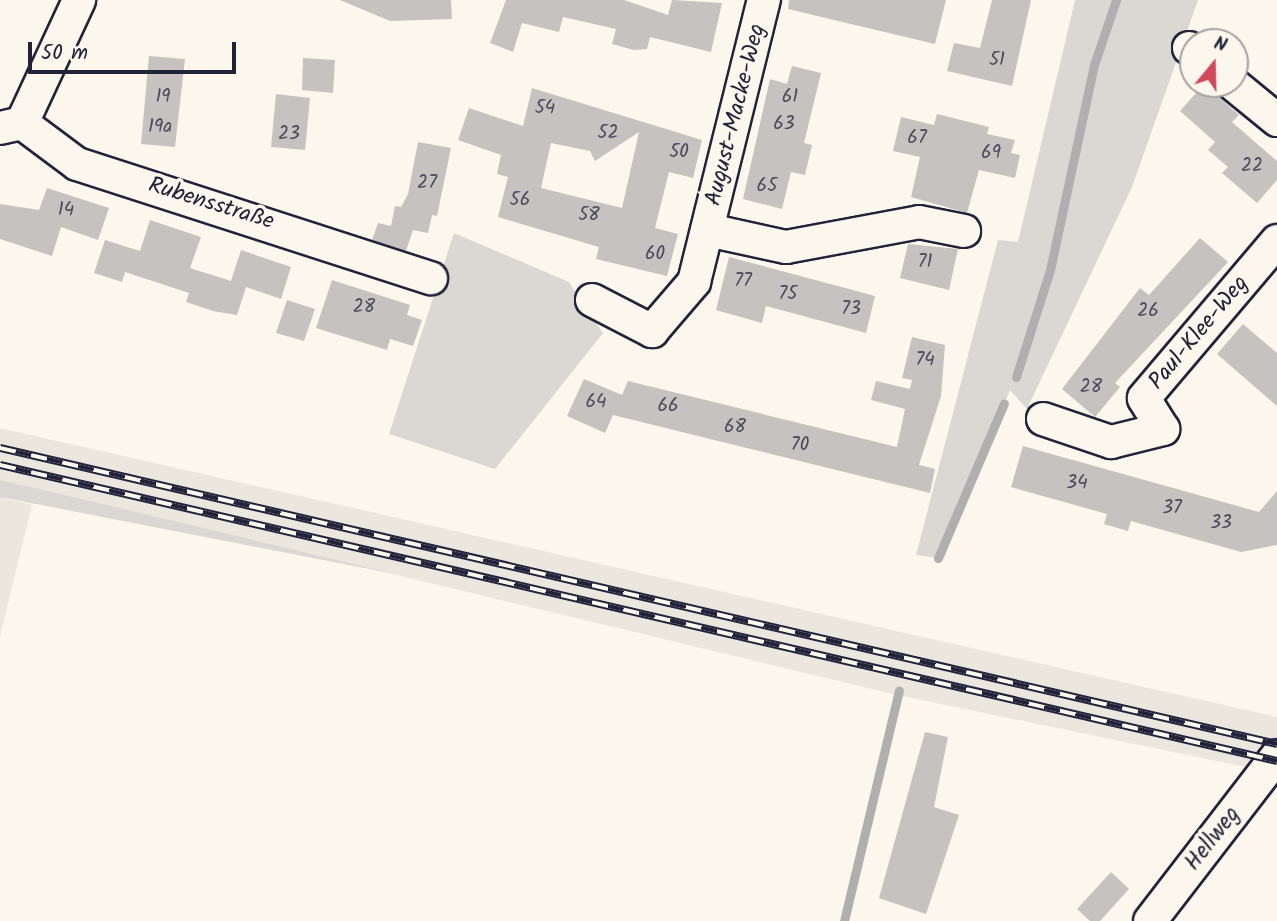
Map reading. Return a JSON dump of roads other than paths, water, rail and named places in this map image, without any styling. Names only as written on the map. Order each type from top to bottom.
[{"type":"street","points":[[11,126],[79,0]]},
{"type":"street","name":"August-Macke-Weg","points":[[592,300],[652,331],[694,282],[764,0]]},
{"type":"street","points":[[1249,97],[1277,120]]},
{"type":"street","name":"Rubensstraße","points":[[11,126],[77,164],[431,278]]},
{"type":"street","name":"August-Macke-Weg","points":[[708,230],[786,247],[919,222],[964,231]]},
{"type":"street","name":"Paul-Klee-Weg","points":[[1043,419],[1111,442],[1163,429],[1144,398],[1277,241]]},
{"type":"street","name":"Hellweg","points":[[1150,921],[1277,756]]},
{"type":"waterway","points":[[1016,377],[1050,270],[1094,65],[1116,0]]},
{"type":"waterway","points":[[938,558],[1004,403]]},
{"type":"waterway","points":[[844,921],[899,690]]},
{"type":"railway","points":[[0,448],[1277,744]]},
{"type":"railway","points":[[0,465],[1277,761]]}]
